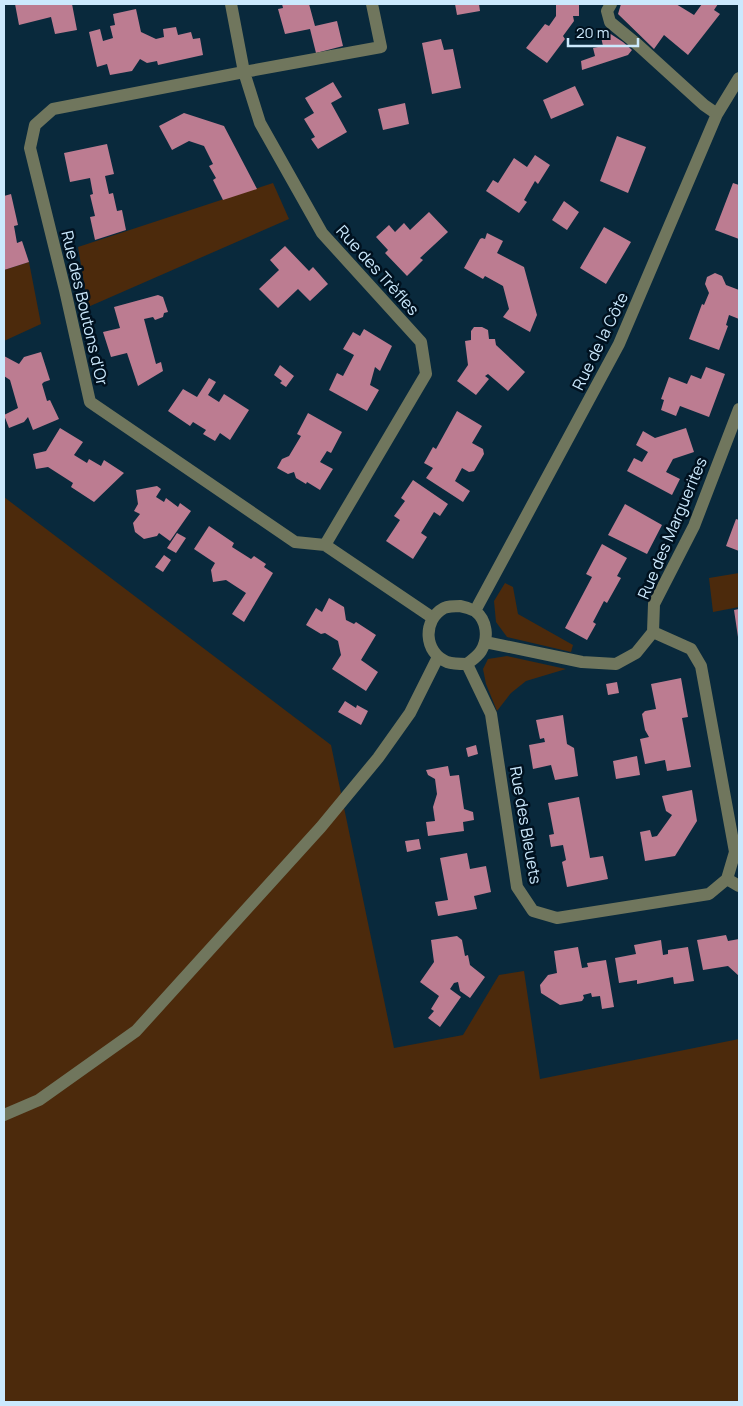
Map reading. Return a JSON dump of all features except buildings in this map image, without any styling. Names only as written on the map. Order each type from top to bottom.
[{"type":"street","name":"Rue des Trèfles","points":[[231,4],[244,72],[260,123],[322,232],[421,342],[426,374],[325,545]]},
{"type":"street","name":"Rue des Boutons d'Or","points":[[372,4],[381,47],[53,109],[35,125],[30,148],[90,402],[295,542],[325,545],[433,618]]},
{"type":"street","points":[[610,4],[607,11],[610,22],[704,105],[717,114]]},
{"type":"street","name":"Rue de la Côte","points":[[475,611],[619,344],[717,114],[739,78]]},
{"type":"street","name":"Rue des Marguerites","points":[[653,632],[654,604],[694,526],[739,409]]},
{"type":"street","points":[[460,606],[475,611],[482,620],[486,631],[486,642],[481,652],[467,664],[449,663],[438,657],[430,646],[428,632],[433,618],[445,608],[460,606]]},
{"type":"street","points":[[486,642],[582,662],[616,664],[636,653],[653,632],[691,649],[700,666],[735,852],[727,879],[739,886]]},
{"type":"street","points":[[4,1115],[39,1100],[136,1031],[321,827],[378,758],[410,714],[438,657]]},
{"type":"street","name":"Rue des Bleuets","points":[[467,664],[491,714],[517,887],[533,911],[557,918],[709,894],[727,879]]},
{"type":"shaded area","points":[[273,183],[289,219],[88,307],[78,247]]},
{"type":"shaded area","points":[[29,262],[41,324],[4,341],[4,270]]},
{"type":"shaded area","points":[[4,497],[331,745],[394,1048],[463,1035],[499,975],[524,971],[540,1079],[739,1039],[739,1402],[4,1402]]},
{"type":"shaded area","points":[[739,573],[739,607],[713,612],[709,578]]},
{"type":"shaded area","points":[[505,583],[513,587],[518,614],[573,645],[571,652],[507,637],[496,622],[494,601]]},
{"type":"shaded area","points":[[507,656],[566,669],[526,681],[511,693],[497,711],[486,684],[483,669],[488,659]]}]
